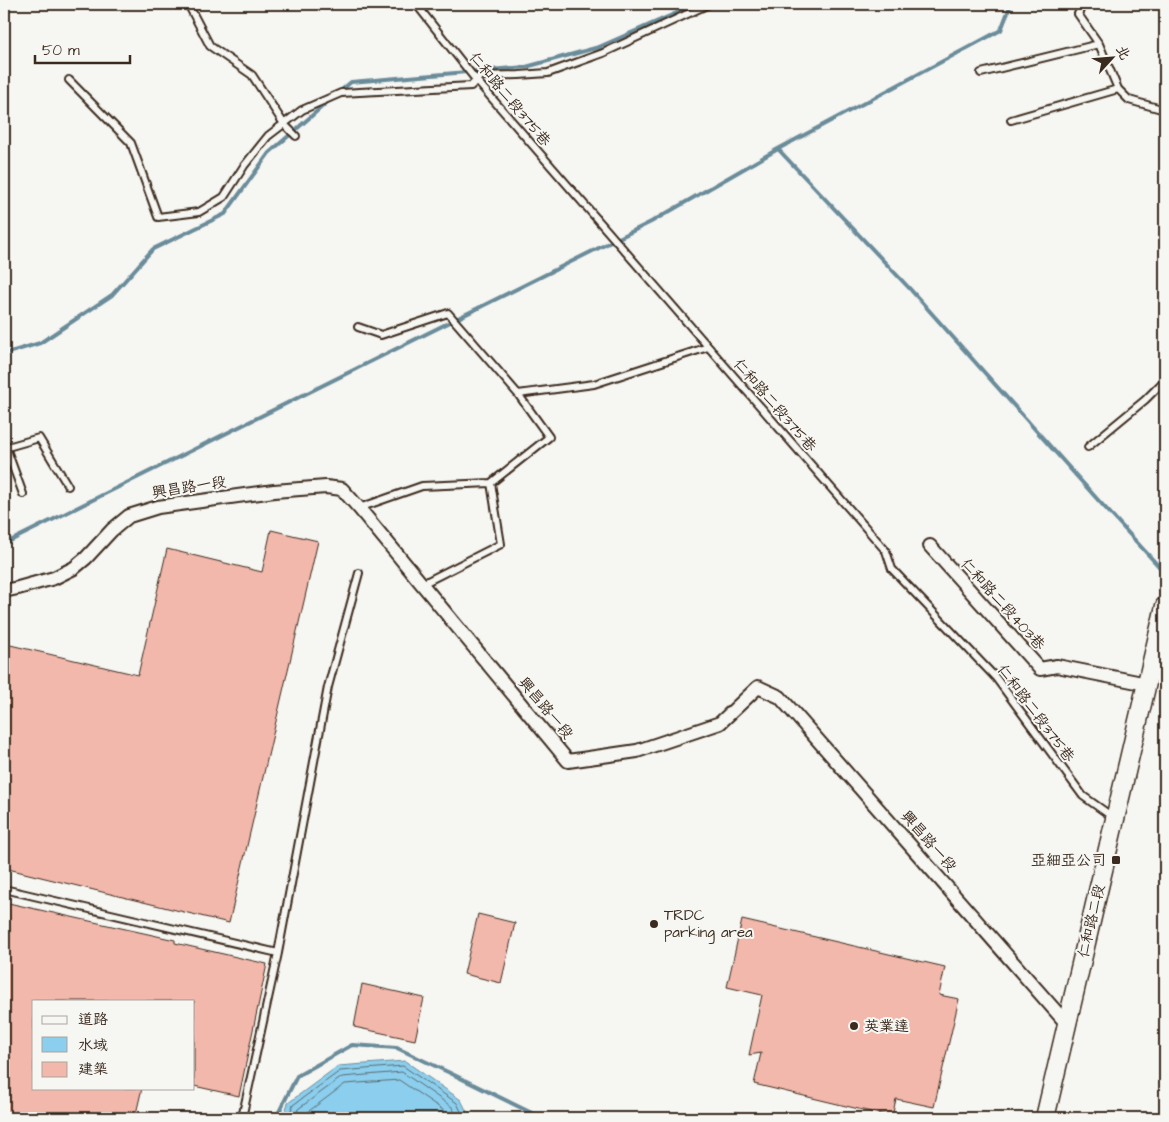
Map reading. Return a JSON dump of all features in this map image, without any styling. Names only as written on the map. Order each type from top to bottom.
[{"type":"main road","name":"仁和路二段","points":[[1046,1118],[1165,606]]},
{"type":"street","name":"興昌路一段","points":[[4,591],[54,578],[74,568],[112,530],[129,516],[158,507],[274,491],[342,489],[568,761],[637,751],[720,723],[758,687],[780,696],[1067,1024]]},
{"type":"street","name":"仁和路二段403巷","points":[[930,546],[1040,670],[1056,666],[1147,684]]},
{"type":"lane","points":[[188,4],[210,46],[252,75],[296,136]]},
{"type":"lane","name":"仁和路二段375巷","points":[[416,4],[474,78],[886,551],[892,569],[996,678],[1083,796],[1115,819]]},
{"type":"lane","points":[[69,80],[131,144],[158,217],[199,212],[224,196],[244,166],[268,136],[287,126],[302,110],[341,93],[471,86],[474,78],[480,76],[548,73],[603,53],[709,4]]},
{"type":"lane","points":[[1086,4],[1078,14],[1099,44],[1118,89],[1129,100],[1165,110]]},
{"type":"lane","points":[[981,74],[1099,44]]},
{"type":"lane","points":[[1010,120],[1118,89]]},
{"type":"lane","points":[[358,327],[381,335],[448,313],[518,394],[549,437],[491,483],[422,486],[359,508]]},
{"type":"lane","points":[[518,394],[594,384],[708,347]]},
{"type":"lane","points":[[1088,447],[1145,400],[1165,380]]},
{"type":"lane","points":[[23,494],[5,446],[39,438],[68,486]]},
{"type":"lane","points":[[422,584],[501,544],[491,483]]},
{"type":"lane","points":[[242,1118],[278,953],[328,687],[359,574]]},
{"type":"lane","points":[[4,889],[278,953]]},
{"type":"water","points":[[405,1061],[461,1100],[470,1118],[283,1118],[288,1103],[338,1066]]},
{"type":"building","points":[[271,530],[318,541],[229,923],[4,868],[4,652],[6,644],[138,675],[167,549],[262,572]]},
{"type":"building","points":[[4,902],[175,940],[175,943],[267,964],[239,1096],[195,1086],[195,1000],[32,1000],[32,1090],[142,1090],[135,1118],[4,1118]]},
{"type":"building","points":[[478,914],[515,923],[501,983],[464,974]]},
{"type":"building","name":"英業達","points":[[742,920],[945,967],[939,995],[959,999],[934,1107],[896,1099],[892,1117],[754,1084],[761,1053],[749,1055],[762,995],[727,987]]},
{"type":"building","points":[[362,984],[424,998],[415,1040],[354,1027]]},
{"type":"waterway","points":[[338,93],[351,82],[526,67],[599,47],[697,4]]},
{"type":"waterway","points":[[4,544],[651,222],[778,149],[1001,30],[1011,4]]},
{"type":"waterway","points":[[4,354],[40,343],[112,295],[153,249],[225,214],[269,153],[331,99]]},
{"type":"waterway","points":[[778,149],[910,289],[1165,573]]},
{"type":"waterway","points":[[276,1118],[297,1076],[352,1045],[397,1048],[540,1117],[582,1118]]},
{"type":"waterway","points":[[686,1118],[734,1113],[760,1118]]},
{"type":"place","name":"亞細亞公司","points":[[1116,860]]},
{"type":"place","name":"TRDC parking area","points":[[654,924]]},
{"type":"place","name":"英業達","points":[[854,1026]]}]
